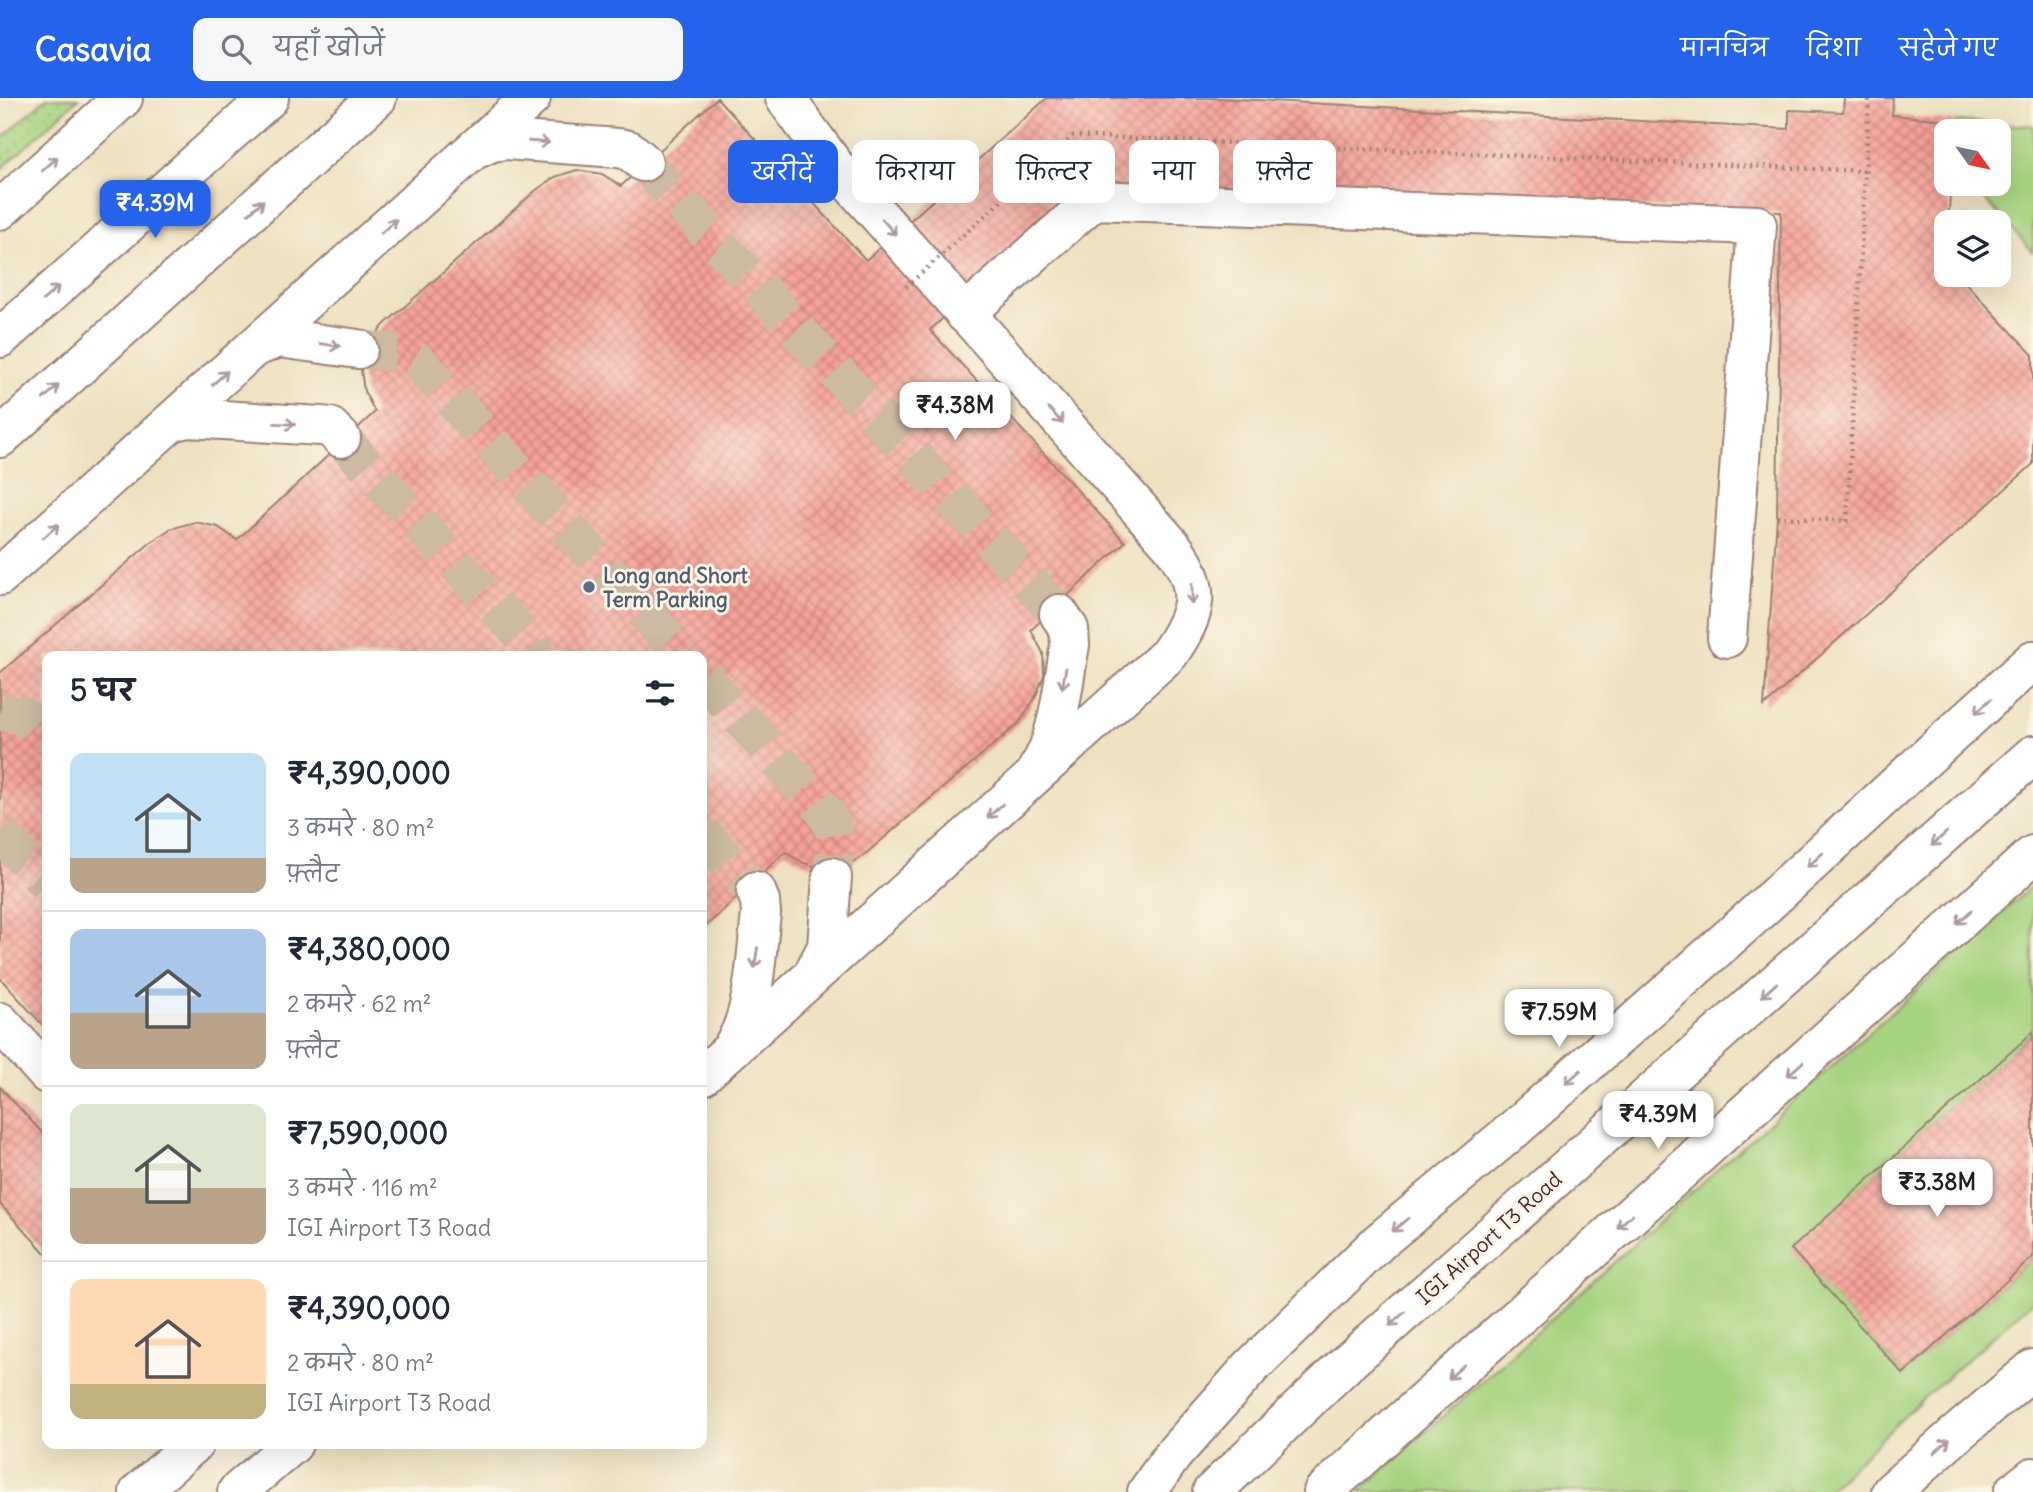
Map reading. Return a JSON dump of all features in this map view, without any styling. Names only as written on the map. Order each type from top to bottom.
[{"type":"main road","points":[[0,210],[123,98]]},
{"type":"main road","points":[[0,338],[269,98]]},
{"type":"main road","points":[[0,438],[377,98]]},
{"type":"main road","points":[[0,576],[531,98]]},
{"type":"main road","points":[[715,1065],[1169,654],[1184,632],[1194,587],[1186,565],[1173,547],[834,165],[785,98]]},
{"type":"main road","points":[[472,151],[492,142],[506,140],[618,148],[629,150],[643,162]]},
{"type":"main road","points":[[965,314],[1094,200],[1757,225],[1727,638]]},
{"type":"main road","points":[[255,347],[279,338],[358,349]]},
{"type":"main road","points":[[169,424],[189,418],[321,426],[330,427],[341,438]]},
{"type":"main road","points":[[1031,778],[1046,757],[1052,740],[1070,645],[1069,629],[1059,614]]},
{"type":"main road","points":[[1147,1492],[1172,1456],[1251,1367],[1379,1242],[1512,1131],[1750,919],[2033,660]]},
{"type":"main road","name":"IGI Airport T3 Road","points":[[1212,1492],[1348,1363],[2033,755]]},
{"type":"main road","points":[[1323,1492],[2033,855]]},
{"type":"main road","points":[[809,980],[827,947],[832,877]]},
{"type":"main road","points":[[715,1065],[740,1034],[748,1015],[761,914],[756,891]]},
{"type":"main road","points":[[0,1022],[42,1068]]},
{"type":"main road","points":[[1891,1492],[2033,1369]]},
{"type":"main road","points":[[139,1492],[188,1449]]},
{"type":"main road","points":[[256,1470],[286,1449]]},
{"type":"main road","points":[[2014,1492],[2033,1477]]},
{"type":"path","points":[[1777,517],[1847,521],[1869,98]]},
{"type":"path","points":[[906,286],[1073,136],[1866,171]]},
{"type":"green space","points":[[46,98],[79,98],[0,170],[0,140]]},
{"type":"green space","points":[[2011,125],[2033,126],[2033,252],[2011,228],[2011,210],[1995,210],[1982,196],[2011,196]]},
{"type":"green space","points":[[2033,885],[2033,1032],[1792,1249],[1903,1374],[2033,1257],[2033,1301],[1918,1403],[1826,1492],[1359,1492]]},
{"type":"building","name":"Long and Short Term Parking","points":[[717,98],[756,140],[728,140],[728,203],[814,203],[866,260],[930,203],[979,203],[979,159],[993,146],[993,203],[1070,203],[930,330],[1125,542],[1031,630],[1043,653],[1044,675],[1035,698],[1019,723],[863,856],[843,868],[823,869],[804,863],[785,852],[707,925],[707,651],[42,651],[42,1024],[0,978],[0,673],[150,543],[170,529],[195,522],[218,527],[237,540],[375,412],[364,391],[361,370],[367,346],[384,325],[535,191],[555,177],[577,170],[602,174],[621,186]]},
{"type":"building","name":"Long and Short Term Parking","points":[[1047,98],[1218,98],[1789,129],[1789,110],[1843,112],[1844,98],[1893,98],[1892,115],[1935,119],[1934,196],[1950,196],[1949,210],[1934,210],[1934,287],[1969,287],[2033,355],[2033,464],[1764,706],[1777,517],[1781,212],[1336,195],[1336,140],[1233,140],[1233,191],[1219,191],[1219,140],[1129,140],[1129,188],[1115,187],[1115,140],[1000,140]]},
{"type":"building","points":[[2033,1032],[2033,1257],[1903,1374],[1791,1249]]},
{"type":"building","points":[[0,1087],[42,1133],[42,1250],[0,1204]]},
{"type":"tunnel","points":[[643,162],[1059,614]]},
{"type":"tunnel","points":[[358,349],[398,354],[419,363],[679,651]]},
{"type":"tunnel","points":[[341,438],[536,651]]},
{"type":"tunnel","points":[[707,682],[826,813],[835,836],[832,877]]},
{"type":"tunnel","points":[[0,711],[23,716],[42,736]]},
{"type":"tunnel","points":[[0,832],[42,878]]},
{"type":"tunnel","points":[[707,837],[756,891]]},
{"type":"place","name":"Long and Short Term Parking","points":[[589,587]]}]
